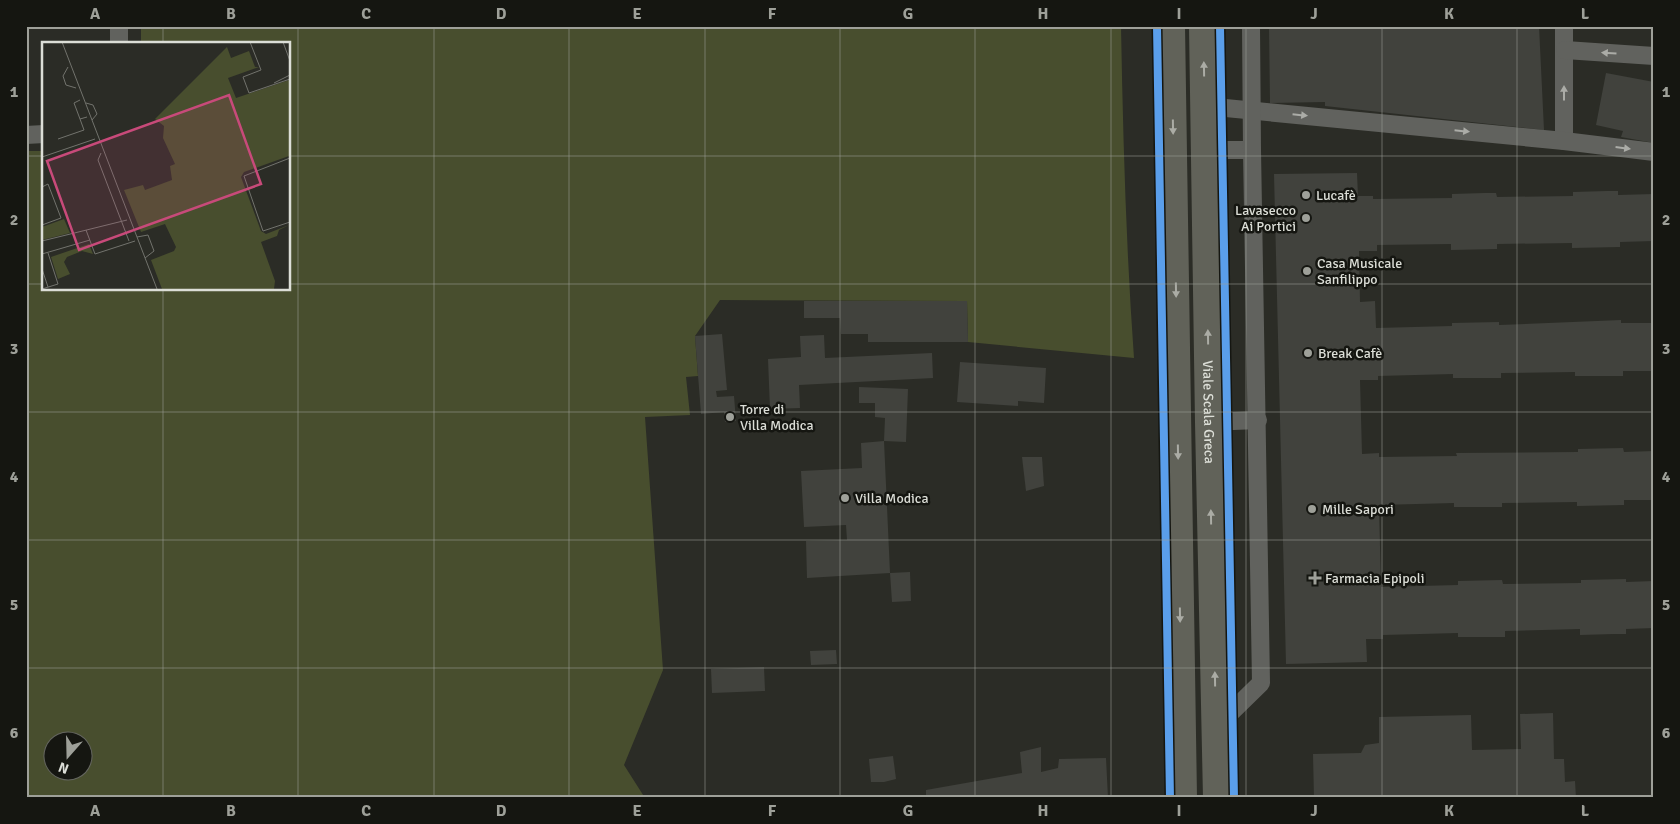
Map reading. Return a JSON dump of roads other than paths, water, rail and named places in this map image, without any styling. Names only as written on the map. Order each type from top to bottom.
[{"type":"main road","points":[[1171,26],[1183,798]]},
{"type":"main road","name":"Viale Scala Greca","points":[[1203,26],[1217,798]]},
{"type":"lane","points":[[119,26],[119,42]]},
{"type":"lane","points":[[1216,727],[1261,683],[1251,26]]},
{"type":"lane","points":[[1564,26],[1564,141]]},
{"type":"lane","points":[[1565,50],[1654,56]]},
{"type":"lane","points":[[1205,106],[1564,141],[1654,152]]},
{"type":"lane","points":[[26,135],[42,134]]},
{"type":"lane","points":[[1206,150],[1252,150]]},
{"type":"lane","points":[[1209,422],[1258,420]]},
{"type":"place","name":"Lucafè","points":[[1306,195]]},
{"type":"place","name":"Lavasecco Ai Portici","points":[[1306,218]]},
{"type":"place","name":"Casa Musicale Sanfilippo","points":[[1307,271]]},
{"type":"place","name":"Break Cafè","points":[[1308,353]]},
{"type":"place","name":"Torre di Villa Modica","points":[[730,417]]},
{"type":"place","name":"Villa Modica","points":[[845,498]]},
{"type":"place","name":"Mille Sapori","points":[[1312,509]]},
{"type":"place","name":"Farmacia Epipoli","points":[[1315,578]]}]
